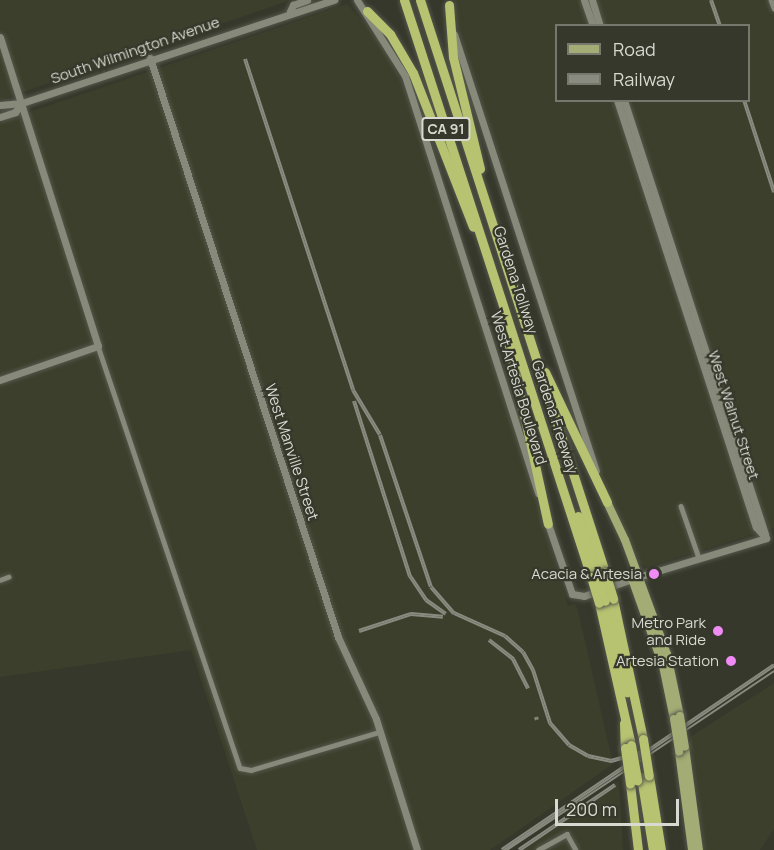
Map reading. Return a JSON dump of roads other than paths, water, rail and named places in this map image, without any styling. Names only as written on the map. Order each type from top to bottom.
[{"type":"highway","name":"Gardena Freeway","points":[[404,0],[498,291],[598,574],[606,601],[639,779],[654,806],[661,850]]},
{"type":"highway","name":"Gardena Tollway","points":[[413,0],[595,558],[602,562]]},
{"type":"highway","name":"Gardena Tollway","points":[[413,0],[598,574]]},
{"type":"highway","name":"Gardena Freeway","points":[[420,0],[500,253],[602,562],[598,574],[606,601],[633,744]]},
{"type":"highway","points":[[448,3],[453,57],[500,253]]},
{"type":"highway","points":[[367,11],[390,34],[414,73],[450,175],[488,259]]},
{"type":"highway","points":[[498,291],[548,524]]},
{"type":"highway","points":[[536,357],[607,502]]},
{"type":"highway","points":[[633,744],[653,850]]},
{"type":"highway","points":[[638,850],[639,779]]},
{"type":"highway","points":[[653,850],[651,816],[654,806]]},
{"type":"main road","points":[[607,502],[666,654],[699,850]]},
{"type":"main road","points":[[687,786],[692,850]]},
{"type":"street","name":"South Wilmington Avenue","points":[[290,11],[293,5],[307,0]]},
{"type":"street","name":"South Wilmington Avenue","points":[[0,105],[22,103],[290,11],[334,0]]},
{"type":"street","name":"West Artesia Boulevard","points":[[357,0],[367,11],[394,55],[414,101],[572,594],[584,596],[635,578]]},
{"type":"street","points":[[584,0],[599,24]]},
{"type":"street","points":[[592,0],[592,24]]},
{"type":"street","points":[[771,0],[774,8]]},
{"type":"street","points":[[448,3],[456,40],[607,502]]},
{"type":"street","points":[[0,37],[98,346],[240,768],[251,770],[379,732]]},
{"type":"street","name":"West Manville Street","points":[[150,58],[338,637],[379,732],[417,850]]},
{"type":"street","name":"West Walnut Street","points":[[618,102],[657,211]]},
{"type":"street","name":"West Walnut Street","points":[[625,102],[684,296],[743,477],[766,538]]},
{"type":"street","name":"South Wilmington Avenue","points":[[0,117],[15,112],[22,103]]},
{"type":"street","points":[[0,380],[98,346]]},
{"type":"street","points":[[681,506],[699,558]]},
{"type":"street","points":[[635,578],[774,535]]},
{"type":"street","points":[[0,580],[8,577]]},
{"type":"street","points":[[538,850],[567,834],[576,850]]},
{"type":"tram line","points":[[507,850],[774,671]]},
{"type":"railway","points":[[711,0],[719,24]]},
{"type":"railway","points":[[245,59],[353,390],[380,435],[431,587],[454,613],[505,636],[523,652],[533,670],[550,723],[569,745],[588,756],[611,761],[650,750]]},
{"type":"railway","points":[[745,102],[774,192]]},
{"type":"railway","points":[[354,401],[410,576],[426,600],[446,614]]},
{"type":"railway","points":[[359,631],[411,614],[443,617]]},
{"type":"railway","points":[[489,640],[513,659],[528,688]]},
{"type":"railway","points":[[502,850],[774,665]]},
{"type":"railway","points":[[519,850],[615,785]]},
{"type":"place","name":"Acacia & Artesia","points":[[654,574]]},
{"type":"place","name":"Metro Park and Ride","points":[[718,631]]},
{"type":"place","name":"Artesia Station","points":[[731,661]]}]
